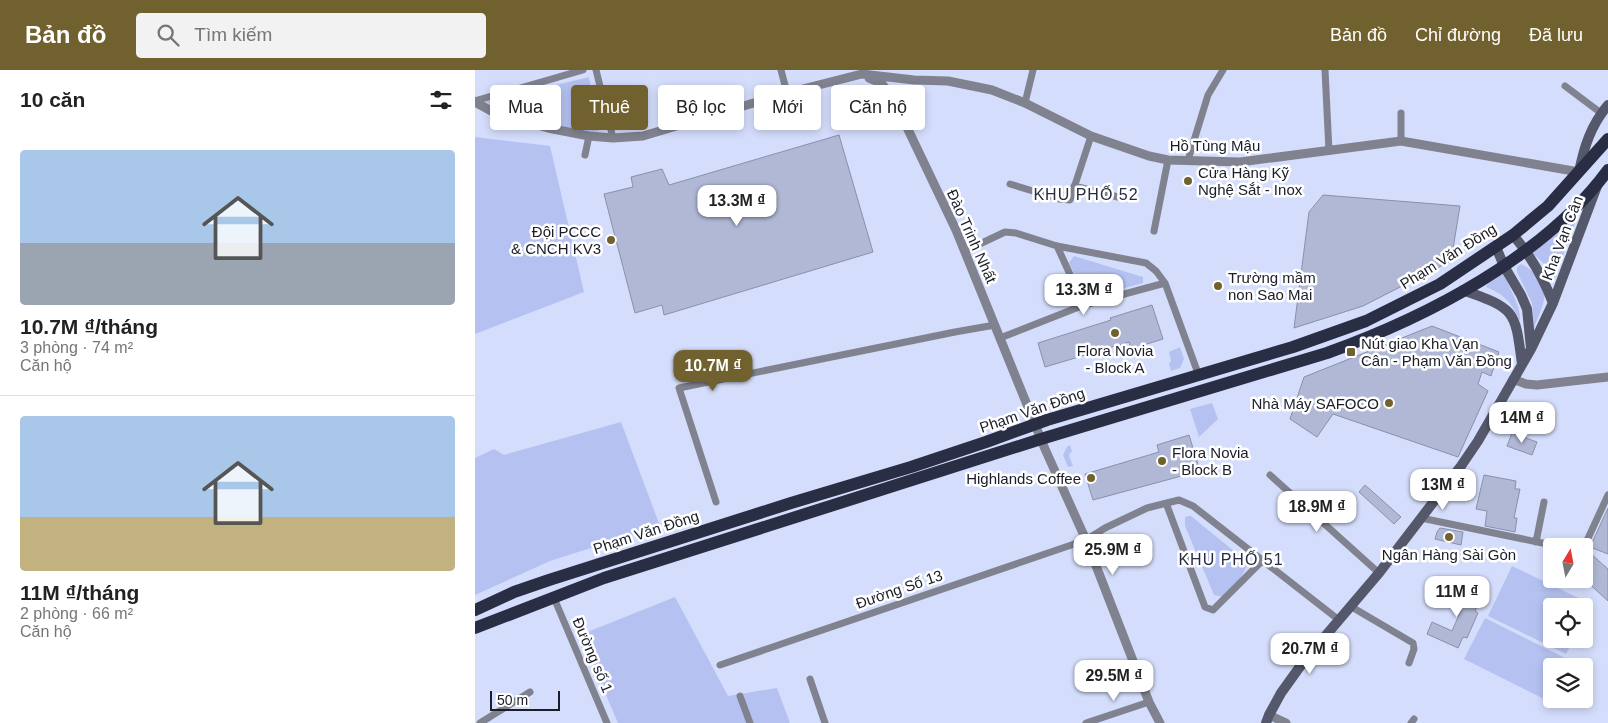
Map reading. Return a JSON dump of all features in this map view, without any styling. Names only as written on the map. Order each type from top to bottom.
[{"type":"highway","name":"Phạm Văn Đồng","points":[[475,610],[514,592],[549,580],[920,464],[1036,423],[1293,347],[1366,321],[1440,284],[1513,235],[1548,206],[1608,139]]},
{"type":"highway","name":"Phạm Văn Đồng","points":[[475,628],[604,578],[1041,439],[1327,353],[1372,337],[1463,290],[1504,266],[1560,222],[1599,182],[1608,170]]},
{"type":"main road","points":[[1579,172],[1585,146],[1605,109]]},
{"type":"main road","name":"Kha Vạn Cân","points":[[1268,719],[1281,693],[1304,661],[1379,573],[1478,441],[1531,349],[1553,303],[1599,182]]},
{"type":"main road","name":"Kha Vạn Cân","points":[[1513,235],[1526,250],[1543,278],[1553,303]]},
{"type":"main road","points":[[1496,247],[1527,309],[1531,349]]},
{"type":"main road","points":[[1463,290],[1492,300],[1508,310],[1515,320],[1518,330],[1522,364]]},
{"type":"street","points":[[475,102],[583,70]]},
{"type":"street","points":[[596,70],[613,138]]},
{"type":"street","points":[[781,70],[785,85]]},
{"type":"street","points":[[1025,103],[1033,70]]},
{"type":"street","points":[[1188,160],[1208,96],[1223,70]]},
{"type":"street","points":[[1325,70],[1329,151]]},
{"type":"street","points":[[815,85],[861,72]]},
{"type":"street","name":"Hồ Tùng Mậu","points":[[861,72],[915,80],[948,80],[993,90],[1025,103],[1091,136],[1149,156],[1169,160],[1240,162],[1401,141],[1579,172]]},
{"type":"street","name":"Đào Trinh Nhất","points":[[861,72],[881,83],[892,96],[965,251],[1041,439]]},
{"type":"street","points":[[1565,86],[1605,109]]},
{"type":"street","points":[[475,102],[495,113],[548,128],[589,136],[613,138],[643,136],[754,103]]},
{"type":"street","points":[[1401,113],[1401,141]]},
{"type":"street","points":[[585,155],[589,136]]},
{"type":"street","points":[[1010,184],[1059,199],[1070,200],[1091,136]]},
{"type":"street","points":[[1154,231],[1169,160]]},
{"type":"street","points":[[1075,186],[1118,197]]},
{"type":"street","points":[[965,251],[1005,232],[1016,233],[1057,246],[1146,263],[1156,271],[1165,283],[1199,376]]},
{"type":"street","points":[[1057,246],[1084,305]]},
{"type":"street","points":[[1000,338],[1084,305],[1165,283]]},
{"type":"street","points":[[716,502],[679,388],[995,325]]},
{"type":"street","points":[[1513,379],[1537,386],[1608,377]]},
{"type":"street","points":[[1041,439],[1086,540],[1149,702],[1160,723]]},
{"type":"street","points":[[1270,475],[1379,573]]},
{"type":"street","points":[[1588,538],[1608,495]]},
{"type":"street","points":[[1262,562],[1213,610],[1205,607],[1166,503],[1179,500],[1193,506],[1262,562],[1339,620]]},
{"type":"street","points":[[1535,542],[1544,502]]},
{"type":"street","name":"Đường Số 13","points":[[720,665],[1086,540],[1105,528],[1147,508],[1166,503]]},
{"type":"street","points":[[1421,518],[1543,544]]},
{"type":"street","name":"Đường số 1","points":[[554,598],[607,723]]},
{"type":"street","points":[[1350,606],[1413,643],[1415,649],[1409,663]]},
{"type":"street","points":[[810,679],[825,723]]},
{"type":"street","points":[[480,723],[530,692]]},
{"type":"street","points":[[740,696],[750,723]]},
{"type":"street","points":[[1086,723],[1149,702]]},
{"type":"street","points":[[1268,719],[1286,723]]},
{"type":"shaded area","points":[[589,77],[590,85],[571,85],[571,128],[561,126],[561,85],[556,85]]},
{"type":"shaded area","points":[[582,130],[599,130],[593,132]]},
{"type":"shaded area","points":[[475,137],[550,146],[584,292],[475,334]]},
{"type":"shaded area","points":[[1581,206],[1554,281],[1545,265],[1531,252]]},
{"type":"shaded area","points":[[1074,256],[1143,277],[1143,283],[1092,297],[1084,294],[1069,263]]},
{"type":"shaded area","points":[[1521,264],[1535,274],[1543,289],[1544,300],[1534,328],[1532,303],[1517,272],[1517,267]]},
{"type":"shaded area","points":[[1504,273],[1519,309],[1520,321],[1507,300],[1486,287],[1488,283]]},
{"type":"shaded area","points":[[1180,347],[1184,359],[1180,368],[1171,371],[1169,352]]},
{"type":"shaded area","points":[[1212,403],[1218,419],[1199,437],[1190,409]]},
{"type":"shaded area","points":[[621,422],[660,526],[550,561],[475,595],[475,458],[494,449],[504,455]]},
{"type":"shaded area","points":[[1070,445],[1072,452],[1069,456],[1073,466],[1068,467],[1063,455]]},
{"type":"shaded area","points":[[1191,516],[1245,560],[1247,565],[1244,572],[1226,595],[1214,595],[1185,526],[1185,517]]},
{"type":"shaded area","points":[[1512,566],[1543,581],[1543,588],[1558,588],[1579,598],[1543,598],[1543,643],[1488,616]]},
{"type":"shaded area","points":[[675,597],[728,696],[777,688],[790,723],[618,723],[580,635]]},
{"type":"shaded area","points":[[1485,618],[1565,658],[1543,658],[1543,698],[1464,659]]},
{"type":"shaded area","points":[[1554,648],[1569,648],[1566,654]]},
{"type":"building","points":[[839,135],[873,252],[664,315],[662,305],[635,313],[604,194],[633,187],[631,177],[662,169],[669,185]]},
{"type":"building","points":[[1323,195],[1460,206],[1451,261],[1363,306],[1294,328],[1309,212]]},
{"type":"building","name":"Flora Novia - Block A","points":[[1152,305],[1163,339],[1131,349],[1129,342],[1045,367],[1038,343]]},
{"type":"building","name":"Nhà Máy SAFOCO","points":[[1432,326],[1499,352],[1491,376],[1482,372],[1478,384],[1488,391],[1458,457],[1333,414],[1317,437],[1290,419],[1304,377]]},
{"type":"building","points":[[1512,433],[1537,442],[1532,455],[1507,446]]},
{"type":"building","name":"Flora Novia - Block B","points":[[1189,435],[1200,471],[1093,500],[1085,474],[1159,452],[1157,445]]},
{"type":"building","points":[[1484,475],[1516,481],[1515,489],[1520,489],[1514,518],[1517,518],[1515,532],[1485,526],[1487,511],[1476,509]]},
{"type":"building","points":[[1365,485],[1401,517],[1394,524],[1359,492]]},
{"type":"building","points":[[1608,508],[1608,554],[1593,548],[1593,540]]},
{"type":"building","name":"Ngân Hàng Sài Gòn","points":[[1440,528],[1463,532],[1461,545],[1435,539]]},
{"type":"building","points":[[1593,556],[1608,569],[1608,601],[1593,587]]},
{"type":"building","points":[[1449,585],[1480,600],[1475,611],[1478,613],[1467,638],[1463,637],[1458,648],[1427,634],[1432,622],[1452,631],[1463,606],[1443,597]]},
{"type":"place","name":"Cửa Hàng Kỹ Nghệ Sắt - Inox","points":[[1188,181]]},
{"type":"place","name":"Đội PCCC & CNCH KV3","points":[[611,240]]},
{"type":"place","name":"Trường mầm non Sao Mai","points":[[1218,286]]},
{"type":"place","name":"Flora Novia - Block A","points":[[1115,333]]},
{"type":"place","name":"Nút giao Kha Vạn Cân - Phạm Văn Đồng","points":[[1351,352]]},
{"type":"place","name":"Nhà Máy SAFOCO","points":[[1389,403]]},
{"type":"place","name":"Flora Novia - Block B","points":[[1162,461]]},
{"type":"place","name":"Highlands Coffee","points":[[1091,478]]},
{"type":"place","name":"Ngân Hàng Sài Gòn","points":[[1449,537]]},
{"type":"district","name":"KHU PHỐ 52","points":[[1086,194]]},
{"type":"district","name":"KHU PHỐ 51","points":[[1231,559]]}]
